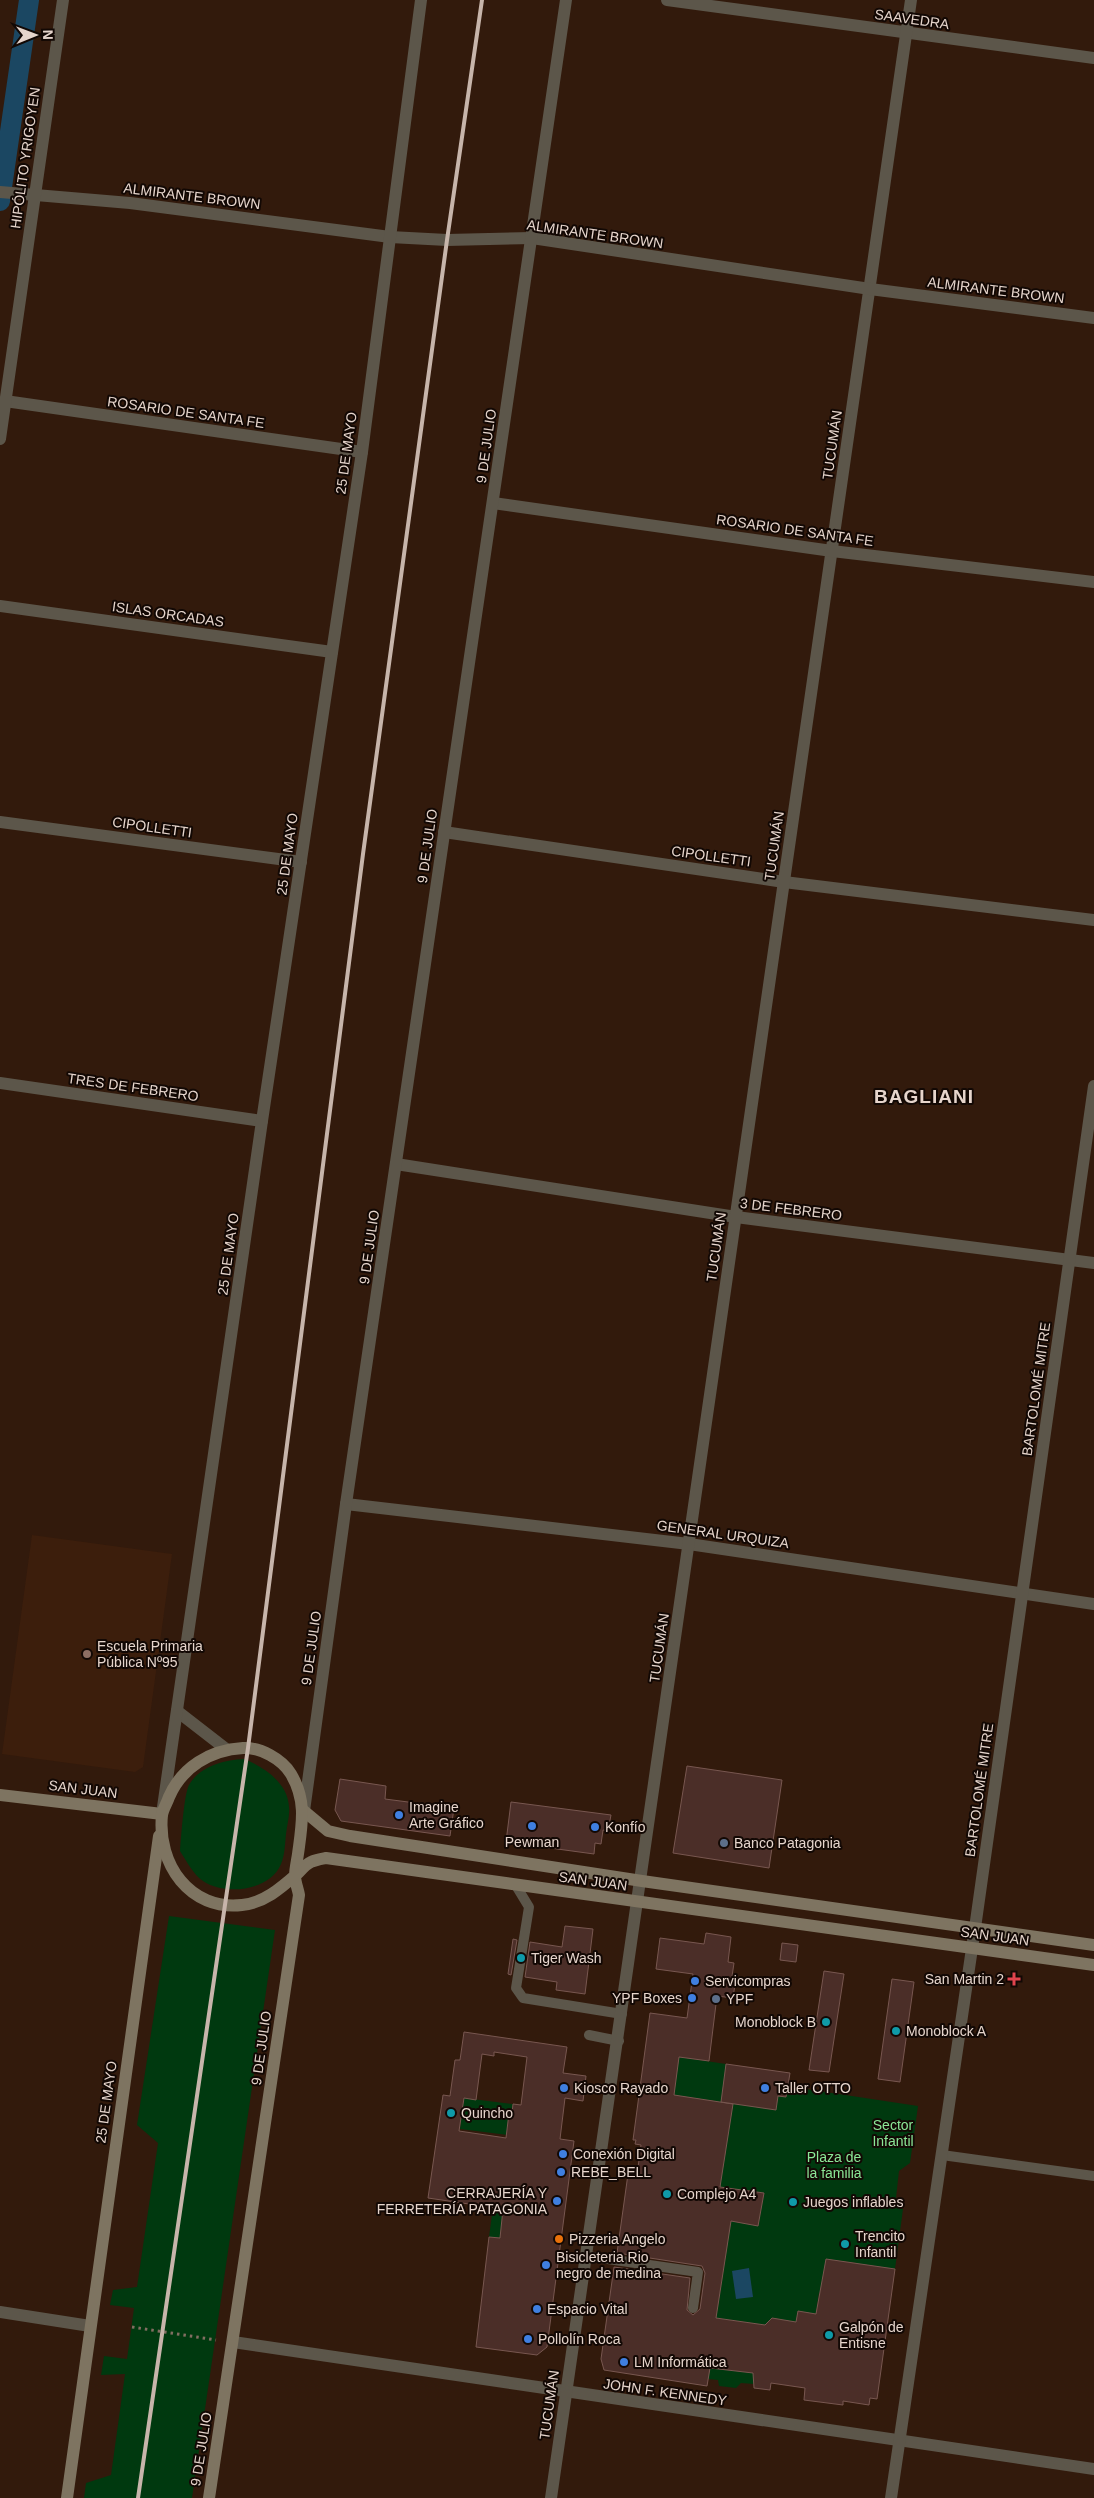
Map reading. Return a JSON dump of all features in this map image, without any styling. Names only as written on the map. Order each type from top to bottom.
[{"type":"main road","name":"SAN JUAN","points":[[1094,1945],[642,1881],[328,1831],[304,1812],[290,1773],[276,1758],[248,1748],[226,1749],[185,1771],[174,1786],[162,1814],[164,1848],[170,1865],[184,1885],[206,1900],[225,1907],[245,1905],[267,1898],[310,1862],[326,1858],[1094,1965]]},
{"type":"main road","name":"SAN JUAN","points":[[0,1795],[162,1814]]},
{"type":"main road","name":"9 DE JULIO","points":[[209,2498],[299,1895],[295,1876],[304,1812]]},
{"type":"main road","name":"25 DE MAYO","points":[[67,2498],[162,1814]]},
{"type":"street","name":"HIPÓLITO YRIGOYEN","points":[[0,439],[63,0]]},
{"type":"street","name":"25 DE MAYO","points":[[162,1814],[262,1121],[362,452],[421,0]]},
{"type":"street","name":"9 DE JULIO","points":[[304,1812],[346,1504],[566,0]]},
{"type":"street","name":"SAAVEDRA","points":[[668,0],[1094,58]]},
{"type":"street","name":"TUCUMÁN","points":[[551,2498],[619,2041],[688,1544],[911,0]]},
{"type":"street","name":"ALMIRANTE BROWN","points":[[0,192],[130,203],[390,237],[447,240],[532,238],[870,289],[1094,318]]},
{"type":"street","name":"ROSARIO DE SANTA FE","points":[[5,401],[362,452]]},
{"type":"street","name":"ROSARIO DE SANTA FE","points":[[493,503],[832,551],[1094,582]]},
{"type":"street","name":"ISLAS ORCADAS","points":[[0,606],[332,652]]},
{"type":"street","name":"CIPOLLETTI","points":[[0,822],[301,862]]},
{"type":"street","name":"CIPOLLETTI","points":[[444,832],[784,882],[1094,920]]},
{"type":"street","name":"TRES DE FEBRERO","points":[[0,1083],[262,1121]]},
{"type":"street","name":"BARTOLOMÉ MITRE","points":[[891,2498],[975,1928],[1094,1086]]},
{"type":"street","name":"3 DE FEBRERO","points":[[396,1164],[736,1217],[1094,1263]]},
{"type":"street","name":"GENERAL URQUIZA","points":[[346,1504],[688,1544],[1094,1604]]},
{"type":"street","points":[[177,1711],[226,1749]]},
{"type":"street","points":[[0,2312],[90,2326]]},
{"type":"street","name":"JOHN F. KENNEDY","points":[[233,2342],[566,2393],[1094,2469]]},
{"type":"lane","points":[[515,1884],[528,1908],[516,1988],[523,1998],[622,2014]]},
{"type":"lane","points":[[589,2035],[619,2041]]},
{"type":"lane","points":[[942,2155],[1094,2176]]},
{"type":"lane","points":[[587,2256],[698,2272],[693,2308]]},
{"type":"path","points":[[132,2327],[216,2340]]},
{"type":"shaded area","name":"Escuela Primaria Pública Nº95","points":[[32,1535],[172,1554],[143,1767],[135,1772],[2,1754]]},
{"type":"green space","points":[[244,1759],[267,1771],[274,1777],[280,1783],[288,1798],[289,1810],[284,1853],[281,1864],[275,1873],[257,1885],[234,1889],[212,1886],[196,1875],[180,1851],[187,1790],[199,1773],[213,1765]]},
{"type":"green space","points":[[169,1916],[275,1930],[192,2498],[84,2498],[86,2483],[111,2475],[125,2374],[101,2375],[104,2356],[127,2359],[134,2308],[110,2305],[113,2290],[137,2287],[158,2143],[137,2125]]},
{"type":"green space","points":[[679,2057],[726,2064],[779,2085],[918,2106],[910,2163],[899,2171],[896,2198],[900,2201],[899,2208],[903,2209],[895,2269],[862,2264],[859,2284],[832,2295],[819,2293],[816,2314],[798,2311],[794,2339],[780,2319],[772,2318],[767,2323],[765,2336],[751,2328],[751,2323],[716,2318],[727,2246],[707,2218],[758,2225],[764,2193],[720,2187],[711,2127],[715,2101],[674,2095]],"holes":[[[826,2259],[857,2263],[855,2278],[822,2287]]]},
{"type":"green space","points":[[464,2098],[513,2104],[508,2121],[515,2136],[460,2129]]},
{"type":"green space","points":[[493,2207],[523,2211],[521,2223],[502,2221],[500,2238],[489,2237]]},
{"type":"green space","points":[[707,2327],[720,2369],[745,2372],[754,2367],[754,2384],[741,2383],[736,2388],[719,2386],[718,2380],[708,2379]]},
{"type":"water","points":[[749,2268],[753,2297],[736,2299],[732,2271]]},
{"type":"building","points":[[687,1766],[782,1780],[769,1868],[673,1853]]},
{"type":"building","points":[[340,1779],[386,1786],[385,1799],[454,1808],[450,1836],[341,1821],[335,1810]]},
{"type":"building","points":[[511,1802],[611,1815],[608,1831],[603,1830],[601,1844],[595,1843],[594,1854],[506,1842]]},
{"type":"building","points":[[565,1926],[593,1929],[585,1994],[556,1990],[557,1982],[525,1977],[530,1942],[562,1947]]},
{"type":"building","points":[[706,1933],[731,1937],[728,1962],[734,1963],[731,1983],[735,1984],[733,1998],[717,1996],[709,2061],[679,2057],[674,2095],[733,2104],[720,2187],[764,2193],[758,2226],[731,2221],[716,2318],[765,2325],[772,2318],[796,2322],[798,2311],[816,2314],[826,2259],[895,2269],[877,2399],[870,2398],[869,2405],[843,2401],[843,2405],[804,2400],[805,2388],[771,2383],[770,2390],[754,2388],[753,2373],[710,2368],[707,2386],[604,2370],[601,2359],[614,2267],[690,2278],[687,2310],[693,2315],[700,2309],[705,2273],[702,2266],[617,2253],[628,2174],[637,2175],[641,2145],[635,2144],[636,2140],[633,2140],[650,2013],[687,2018],[693,1974],[656,1969],[660,1938],[704,1944]]},
{"type":"building","points":[[513,1939],[517,1940],[511,1975],[508,1974]]},
{"type":"building","points":[[782,1943],[798,1945],[796,1962],[780,1960]]},
{"type":"building","name":"Monoblock B","points":[[824,1971],[844,1974],[829,2072],[809,2070]]},
{"type":"building","name":"Monoblock A","points":[[892,1979],[914,1982],[900,2082],[878,2079]]},
{"type":"building","points":[[464,2032],[567,2047],[563,2073],[586,2076],[583,2101],[565,2098],[560,2139],[574,2141],[547,2347],[537,2355],[476,2347],[489,2237],[500,2238],[503,2209],[428,2198],[443,2095],[450,2096],[455,2060],[460,2060]],"holes":[[[494,2052],[527,2057],[521,2105],[513,2104],[512,2113],[509,2113],[506,2138],[459,2131],[464,2098],[476,2100],[482,2054],[494,2056]]]},
{"type":"building","points":[[726,2064],[790,2073],[786,2097],[778,2096],[776,2110],[721,2102]]},
{"type":"waterway","points":[[0,201],[29,0]]},
{"type":"railway","points":[[138,2498],[248,1748],[363,854],[447,240],[482,0]]},
{"type":"place","name":"Escuela Primaria Pública Nº95","points":[[87,1654]]},
{"type":"place","name":"Imagine Arte Gráfico","points":[[399,1815]]},
{"type":"place","name":"Pewman","points":[[532,1826]]},
{"type":"place","name":"Konfío","points":[[595,1827]]},
{"type":"place","name":"Banco Patagonia","points":[[724,1843]]},
{"type":"place","name":"Tiger Wash","points":[[521,1958]]},
{"type":"place","name":"San Martin 2","points":[[1014,1979]]},
{"type":"place","name":"Servicompras","points":[[695,1981]]},
{"type":"place","name":"YPF Boxes","points":[[692,1998]]},
{"type":"place","name":"YPF","points":[[716,1999]]},
{"type":"place","name":"Monoblock B","points":[[826,2022]]},
{"type":"place","name":"Monoblock A","points":[[896,2031]]},
{"type":"place","name":"Kiosco Rayado","points":[[564,2088]]},
{"type":"place","name":"Taller OTTO","points":[[765,2088]]},
{"type":"place","name":"Quincho","points":[[451,2113]]},
{"type":"place","name":"Conexión Digital","points":[[563,2154]]},
{"type":"place","name":"REBE_BELL","points":[[561,2172]]},
{"type":"place","name":"Complejo A4","points":[[667,2194]]},
{"type":"place","name":"CERRAJERÍA Y FERRETERÍA PATAGONIA","points":[[557,2201]]},
{"type":"place","name":"Juegos inflables","points":[[793,2202]]},
{"type":"place","name":"Pizzeria Angelo","points":[[559,2239]]},
{"type":"place","name":"Trencito Infantil","points":[[845,2244]]},
{"type":"place","name":"Bisicleteria Rio negro de medina","points":[[546,2265]]},
{"type":"place","name":"Espacio Vital","points":[[537,2309]]},
{"type":"place","name":"Galpón de Entisne","points":[[829,2335]]},
{"type":"place","name":"Pollolín Roca","points":[[528,2339]]},
{"type":"place","name":"LM Informática","points":[[624,2362]]},
{"type":"district","name":"BAGLIANI","points":[[924,1096]]},
{"type":"park label","name":"Sector Infantil","points":[[893,2134]]},
{"type":"park label","name":"Plaza de la familia","points":[[834,2166]]}]
